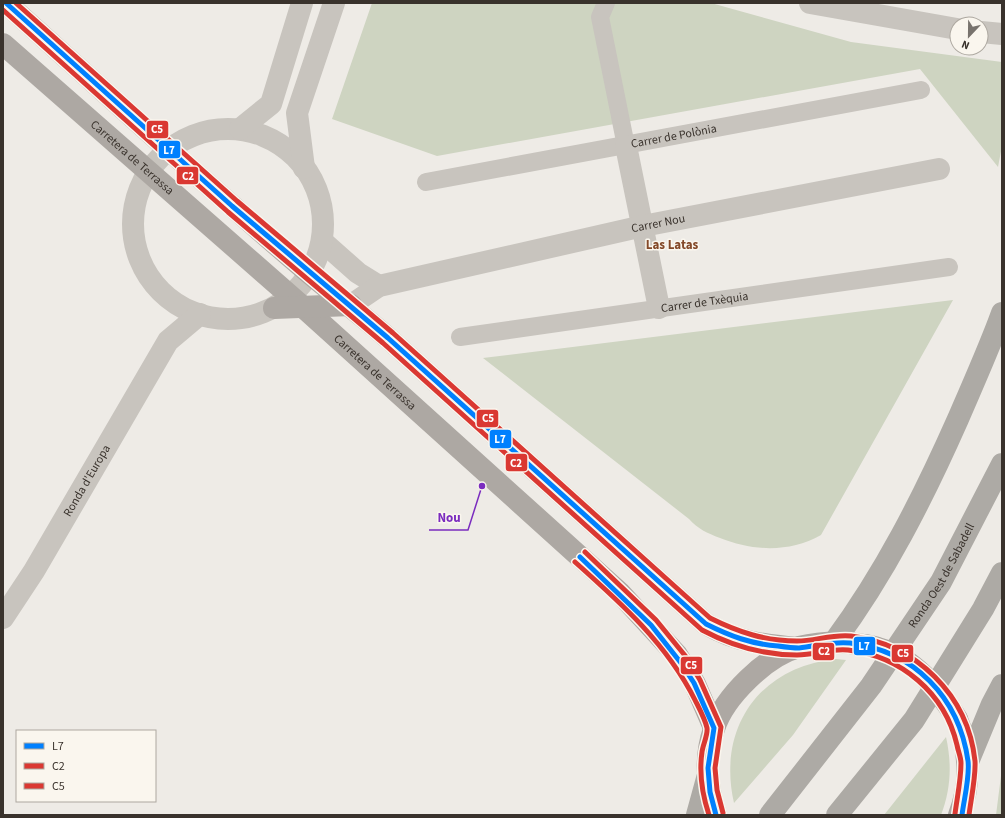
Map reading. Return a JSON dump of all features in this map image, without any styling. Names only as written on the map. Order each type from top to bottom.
[{"type":"highway","points":[[842,643],[884,569],[919,502],[972,387],[1002,313]]},
{"type":"highway","name":"Ronda Oest de Sabadell","points":[[770,815],[871,686],[941,582],[1002,464]]},
{"type":"highway","points":[[837,815],[914,720],[983,609],[1002,573]]},
{"type":"highway","points":[[968,762],[992,704],[1002,686]]},
{"type":"highway","points":[[697,815],[708,775]]},
{"type":"main road","points":[[7,9],[310,274],[351,305],[706,624],[732,637],[756,644],[798,648],[842,643],[878,648],[907,662],[929,680],[957,719],[968,762],[966,787],[960,814]]},
{"type":"main road","name":"Carretera de Terrassa","points":[[3,44],[148,171],[289,304],[620,593],[677,655],[695,684],[714,728]]},
{"type":"main road","points":[[289,304],[351,305]]},
{"type":"main road","points":[[716,815],[710,797],[708,775],[709,751],[714,728],[737,691],[749,677],[773,660],[798,648]]},
{"type":"street","points":[[240,129],[271,104],[302,3]]},
{"type":"street","points":[[305,169],[297,113],[334,3]]},
{"type":"street","points":[[606,3],[600,17],[643,226],[658,308]]},
{"type":"street","points":[[810,3],[949,28]]},
{"type":"street","points":[[989,33],[1002,34]]},
{"type":"street","name":"Carrer de Polònia","points":[[426,182],[921,90]]},
{"type":"street","points":[[240,129],[267,136],[279,142],[291,151],[305,169],[311,181],[321,211],[323,242],[303,288],[289,304],[256,314],[227,318],[200,314],[168,300],[150,280],[140,262],[134,243],[132,223],[134,203],[148,171],[156,159],[183,139],[203,132],[240,129]]},
{"type":"street","name":"Carrer Nou","points":[[351,305],[379,286],[643,226],[939,169]]},
{"type":"street","points":[[323,242],[358,273],[379,286]]},
{"type":"street","name":"Carrer de Txèquia","points":[[460,337],[949,267]]},
{"type":"street","points":[[168,300],[168,342]]},
{"type":"street","name":"Ronda d'Europa","points":[[3,618],[34,571],[168,342],[200,314]]},
{"type":"green space","points":[[372,3],[711,3],[851,42],[1002,62],[1002,146],[998,167],[920,69],[437,156],[332,119]]},
{"type":"green space","points":[[953,300],[821,535],[809,541],[784,547],[758,548],[745,546],[720,538],[699,528],[483,358]]},
{"type":"green space","points":[[836,659],[846,660],[793,735],[734,803],[730,776],[732,750],[738,727],[750,706],[765,688],[785,674],[809,664]]},
{"type":"green space","points":[[946,737],[950,776],[947,796],[941,815],[884,815]]},
{"type":"green space","points":[[1002,768],[1002,815],[996,815]]},
{"type":"transit line","name":"L7","points":[[6,3],[232,206],[388,338],[706,624],[741,639],[768,645],[799,648],[831,643],[850,643],[873,648],[894,656],[913,667],[930,681],[944,698],[955,717],[963,738],[968,761],[968,780],[962,815]]},
{"type":"transit line","name":"C5","points":[[16,3],[237,201],[393,333],[710,618],[731,628],[752,635],[785,641],[804,641],[844,636],[875,641],[897,650],[917,662],[935,677],[950,695],[962,715],[970,737],[975,767],[969,815]]},
{"type":"transit line","name":"C2","points":[[3,10],[228,212],[383,343],[702,630],[736,645],[784,655],[804,655],[842,650],[867,654],[886,660],[903,669],[918,680],[942,709],[951,726],[957,745],[961,761],[961,769],[955,814]]},
{"type":"transit line","name":"C5","points":[[585,552],[656,620],[687,658],[700,680],[721,727],[715,768],[717,790],[723,813]]},
{"type":"transit line","name":"L7","points":[[580,557],[651,625],[681,663],[694,683],[714,728],[708,768],[710,792],[716,815]]},
{"type":"transit line","name":"C2","points":[[575,562],[642,625],[671,661],[695,700],[707,728],[707,734],[702,752],[701,776],[709,815]]},
{"type":"place","name":"Nou","points":[[482,486]]},
{"type":"district","name":"Las Latas","points":[[672,244]]}]
